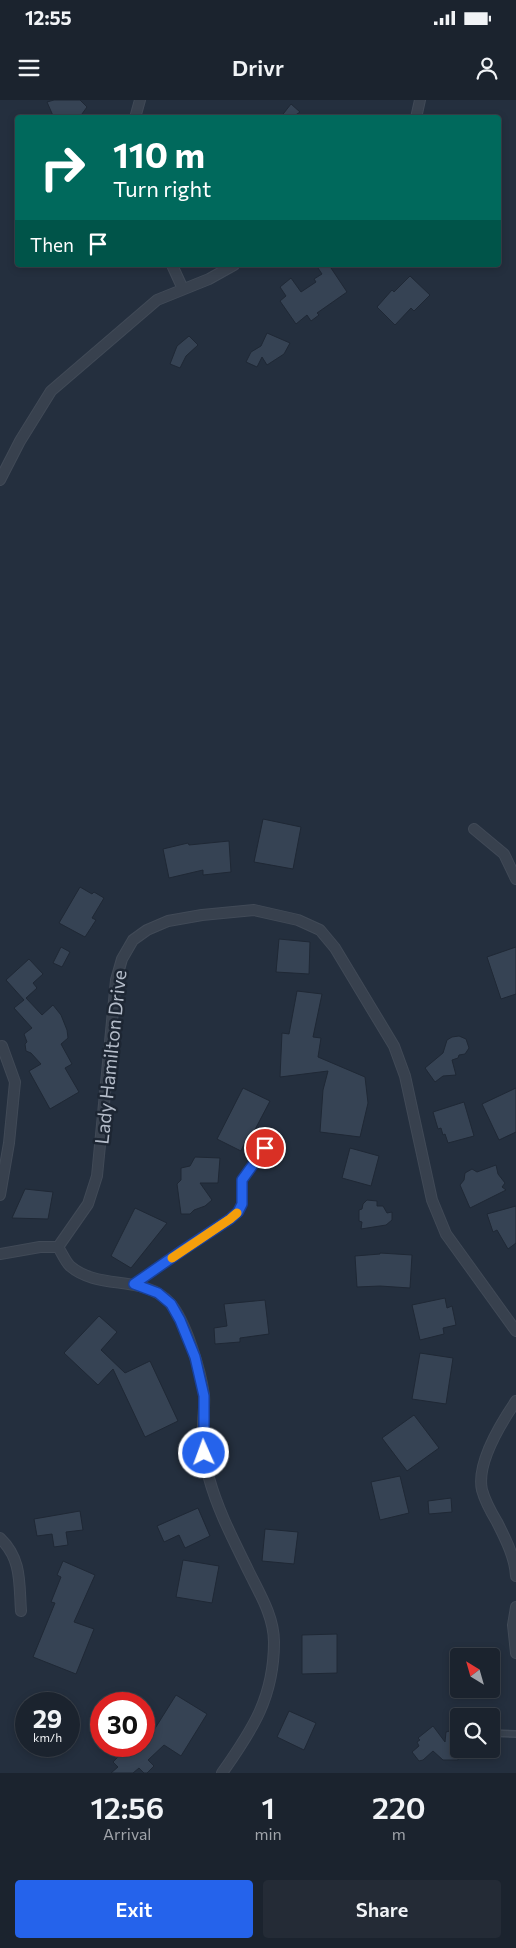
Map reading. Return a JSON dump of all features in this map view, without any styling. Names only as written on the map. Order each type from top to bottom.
[{"type":"street","points":[[136,115],[140,100]]},
{"type":"street","points":[[417,115],[420,100]]},
{"type":"street","points":[[173,267],[183,289]]},
{"type":"street","points":[[0,480],[20,441],[51,391],[157,300],[209,279],[230,267]]},
{"type":"street","points":[[474,829],[504,854],[516,879]]},
{"type":"street","name":"Lady Hamilton Drive","points":[[58,1247],[88,1204],[97,1176],[116,980],[125,952],[133,940],[147,930],[168,921],[202,914],[254,910],[298,920],[320,930],[335,948],[394,1046],[405,1076],[432,1200],[446,1234],[516,1331]]},
{"type":"street","points":[[0,1195],[10,1143],[15,1082],[2,1046]]},
{"type":"street","points":[[0,1254],[40,1247],[58,1247],[69,1265],[87,1277],[134,1284],[158,1293],[171,1304],[180,1320],[195,1357],[204,1396],[204,1453],[209,1479],[222,1516],[268,1612],[274,1640],[272,1674],[261,1712],[222,1773]]},
{"type":"street","points":[[516,1402],[502,1422],[488,1451],[482,1474],[482,1489],[489,1508],[505,1538],[515,1567],[516,1576]]},
{"type":"street","points":[[0,1538],[10,1548],[17,1563],[21,1611]]},
{"type":"street","points":[[516,1607],[513,1625],[516,1653]]},
{"type":"lane","points":[[134,1284],[238,1212],[242,1204],[242,1180],[265,1148]]},
{"type":"lane","points":[[500,1733],[516,1734]]},
{"type":"building","points":[[54,100],[80,100],[87,107],[81,115],[53,115],[47,102]]},
{"type":"building","points":[[291,104],[300,112],[296,115],[282,115]]},
{"type":"building","points":[[317,267],[330,267],[347,292],[317,313],[319,315],[311,321],[307,315],[296,324],[280,301],[286,296],[280,287],[291,278],[301,292],[316,282],[314,279],[322,274]]},
{"type":"building","points":[[410,276],[430,295],[414,311],[411,308],[395,325],[377,307],[392,290],[394,292]]},
{"type":"building","points":[[267,333],[290,343],[284,354],[267,365],[262,357],[257,367],[246,362],[251,352],[261,346]]},
{"type":"building","points":[[189,336],[198,345],[186,356],[180,368],[170,364],[177,346]]},
{"type":"building","points":[[263,819],[301,827],[293,869],[254,862]]},
{"type":"building","points":[[229,841],[231,872],[203,875],[203,870],[169,878],[163,849],[188,843],[189,845]]},
{"type":"building","points":[[80,887],[104,898],[92,918],[96,920],[85,937],[59,923]]},
{"type":"building","points":[[279,939],[310,942],[309,974],[276,972]]},
{"type":"building","points":[[61,947],[70,952],[62,967],[53,963]]},
{"type":"building","points":[[516,947],[516,994],[501,999],[487,957]]},
{"type":"building","points":[[29,959],[43,974],[33,983],[37,988],[26,998],[42,1015],[53,1005],[61,1015],[68,1038],[61,1044],[72,1064],[65,1068],[79,1092],[50,1109],[29,1071],[41,1064],[31,1053],[26,1051],[25,1044],[27,1042],[24,1034],[32,1028],[14,1008],[24,1000],[6,980]]},
{"type":"building","points":[[297,991],[322,994],[313,1037],[321,1038],[318,1057],[365,1077],[368,1103],[360,1137],[320,1132],[323,1090],[328,1071],[280,1077],[282,1033],[289,1034]]},
{"type":"building","points":[[459,1036],[466,1039],[469,1048],[465,1054],[459,1055],[458,1058],[452,1060],[456,1075],[443,1076],[435,1082],[425,1068],[443,1053],[447,1040]]},
{"type":"building","points":[[243,1088],[270,1101],[248,1143],[245,1142],[241,1151],[217,1139]]},
{"type":"building","points":[[516,1088],[516,1132],[499,1140],[482,1104]]},
{"type":"building","points":[[464,1102],[474,1136],[448,1143],[441,1128],[438,1129],[433,1112]]},
{"type":"building","points":[[350,1148],[379,1156],[371,1186],[342,1178]]},
{"type":"building","points":[[195,1157],[220,1158],[218,1183],[200,1183],[212,1200],[190,1214],[181,1214],[177,1184],[181,1180],[181,1168],[190,1166]]},
{"type":"building","points":[[496,1165],[498,1174],[505,1183],[502,1187],[506,1190],[470,1208],[460,1185],[464,1180],[465,1173],[472,1169],[477,1172]]},
{"type":"building","points":[[25,1189],[53,1192],[48,1219],[12,1218]]},
{"type":"building","points":[[367,1200],[377,1201],[377,1206],[383,1206],[387,1213],[392,1212],[392,1220],[386,1225],[361,1229],[362,1222],[359,1221],[359,1210],[362,1209],[363,1204]]},
{"type":"building","points":[[516,1206],[516,1243],[508,1249],[497,1230],[493,1232],[487,1214]]},
{"type":"building","points":[[135,1208],[167,1223],[131,1268],[111,1256]]},
{"type":"building","points":[[380,1253],[412,1255],[410,1288],[357,1287],[355,1256]]},
{"type":"building","points":[[445,1298],[447,1308],[452,1306],[456,1325],[443,1328],[444,1334],[420,1340],[412,1305]]},
{"type":"building","points":[[265,1300],[269,1334],[240,1338],[240,1342],[215,1344],[214,1328],[227,1326],[224,1304]]},
{"type":"building","points":[[99,1316],[117,1332],[101,1350],[125,1373],[150,1361],[178,1421],[145,1437],[113,1369],[98,1385],[64,1353]]},
{"type":"building","points":[[420,1353],[453,1358],[446,1404],[412,1399]]},
{"type":"building","points":[[414,1415],[439,1448],[407,1471],[382,1438]]},
{"type":"building","points":[[400,1476],[409,1513],[380,1520],[371,1482]]},
{"type":"building","points":[[451,1498],[452,1512],[429,1514],[428,1501]]},
{"type":"building","points":[[198,1508],[210,1536],[185,1548],[179,1535],[164,1542],[157,1526]]},
{"type":"building","points":[[80,1511],[83,1530],[66,1532],[68,1545],[54,1547],[52,1534],[37,1536],[34,1519]]},
{"type":"building","points":[[265,1529],[298,1532],[294,1564],[262,1561]]},
{"type":"building","points":[[183,1560],[219,1566],[212,1603],[176,1597]]},
{"type":"building","points":[[63,1561],[95,1575],[74,1622],[94,1629],[76,1674],[33,1657],[55,1603],[51,1602],[61,1577],[57,1575]]},
{"type":"building","points":[[337,1634],[337,1673],[302,1674],[302,1635]]},
{"type":"building","points":[[176,1695],[207,1714],[181,1756],[164,1745],[155,1753],[155,1728]]},
{"type":"building","points":[[289,1711],[316,1723],[304,1750],[277,1737]]},
{"type":"building","points":[[433,1726],[445,1742],[446,1732],[450,1731],[450,1758],[458,1758],[458,1760],[443,1760],[433,1751],[423,1760],[419,1761],[412,1752],[419,1746],[417,1742],[420,1740],[418,1738]]},
{"type":"building","points":[[118,1757],[151,1757],[148,1760],[154,1766],[147,1773],[144,1773],[139,1768],[133,1773],[111,1773],[118,1767],[113,1762]]},
{"type":"slow traffic","points":[[172,1258],[237,1213]]},
{"type":"route","points":[[204,1453],[204,1396],[195,1357],[180,1320],[171,1304],[158,1293],[134,1284],[238,1212],[242,1204],[242,1180],[265,1148]]}]
